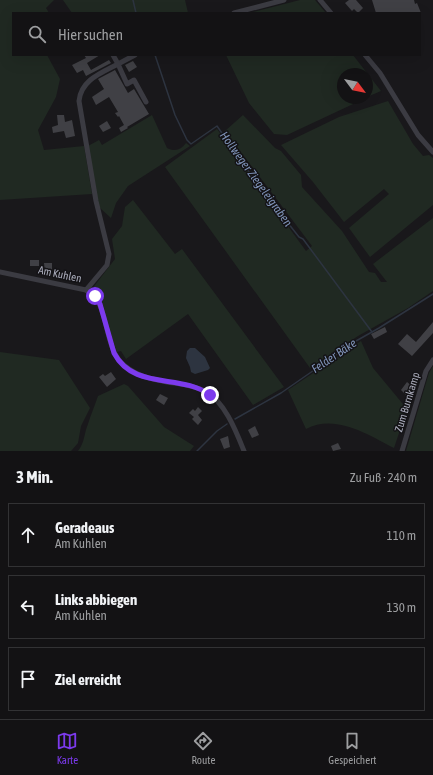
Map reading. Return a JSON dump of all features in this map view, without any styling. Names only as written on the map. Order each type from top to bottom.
[{"type":"street","points":[[238,12],[284,0]]},
{"type":"street","points":[[320,0],[330,12]]},
{"type":"street","points":[[114,56],[127,84],[134,80],[146,102]]},
{"type":"street","points":[[86,290],[107,265],[109,254],[96,201],[86,146],[79,101],[81,90],[90,79],[133,56]]},
{"type":"street","points":[[367,56],[380,73],[418,135],[433,152]]},
{"type":"street","name":"Am Kuhlen","points":[[0,272],[86,290],[92,293],[100,304],[111,346],[117,359],[130,370],[143,377],[185,385],[205,391],[220,405],[230,419],[244,451]]},
{"type":"street","name":"Zum Burnkamp","points":[[402,451],[426,371],[433,360]]},
{"type":"shaded area","points":[[0,0],[54,0],[46,8],[48,12],[12,12],[12,56],[48,56],[60,79],[56,97],[38,130],[44,150],[84,146],[92,194],[0,200]]},
{"type":"shaded area","points":[[63,0],[185,0],[188,12],[71,12]]},
{"type":"shaded area","points":[[300,0],[315,0],[325,12],[253,12]]},
{"type":"shaded area","points":[[226,56],[354,56],[363,68],[337,68],[337,104],[353,104],[287,135],[274,134],[249,103]]},
{"type":"shaded area","points":[[373,81],[381,91],[373,94]]},
{"type":"shaded area","points":[[388,101],[413,144],[423,156],[429,155],[433,158],[433,205],[370,257],[349,228],[389,194],[384,189],[344,222],[313,182],[281,145],[339,117]]},
{"type":"shaded area","points":[[152,115],[167,148],[178,150],[186,143],[190,146],[128,186],[116,203],[111,218],[99,207],[88,146],[99,140],[102,145]]},
{"type":"shaded area","points":[[243,115],[275,148],[281,151],[301,175],[302,187],[342,231],[369,272],[375,273],[381,282],[387,282],[373,264],[433,218],[433,291],[408,308],[358,336],[310,368],[165,167],[217,129],[306,251],[312,246],[225,131]]},
{"type":"shaded area","points":[[133,200],[175,254],[182,249],[284,387],[253,405],[188,314],[126,359],[121,351],[117,352],[104,308],[98,294],[92,289],[115,259],[112,239],[122,226],[125,207]]},
{"type":"shaded area","points":[[361,341],[373,368],[407,409],[394,448],[363,432],[340,425],[328,423],[306,429],[288,390]]},
{"type":"shaded area","points":[[0,352],[59,360],[90,408],[81,426],[78,443],[71,451],[0,451]]},
{"type":"shaded area","points":[[433,366],[433,451],[406,451],[429,373]]},
{"type":"shaded area","points":[[124,384],[128,386],[164,427],[194,446],[190,451],[78,451],[83,441],[98,396]]},
{"type":"water","points":[[190,348],[195,348],[205,357],[210,368],[208,370],[195,374],[191,372],[186,358],[187,351]]},
{"type":"building","points":[[349,0],[356,0],[363,8],[359,12],[354,9],[352,11],[345,3]]},
{"type":"building","points":[[372,0],[414,0],[421,12],[376,12]]},
{"type":"building","points":[[85,56],[98,56],[87,63],[91,70],[109,60],[111,63],[86,76],[83,70],[77,73],[72,65],[86,58]]},
{"type":"building","points":[[133,61],[137,67],[129,72],[125,65]]},
{"type":"building","points":[[115,70],[128,93],[134,89],[149,114],[121,132],[119,128],[124,125],[119,116],[118,117],[115,113],[118,112],[109,97],[96,105],[92,97],[104,89],[98,79]]},
{"type":"building","points":[[57,115],[64,115],[65,122],[72,120],[75,136],[66,138],[64,131],[53,133],[52,127],[58,125]]},
{"type":"building","points":[[107,121],[111,128],[103,132],[99,126]]},
{"type":"building","points":[[30,260],[39,260],[39,266],[30,266]]},
{"type":"building","points":[[44,263],[52,263],[52,271],[45,272]]},
{"type":"building","points":[[433,322],[433,333],[412,356],[398,344],[407,334],[416,342]]},
{"type":"building","points":[[385,327],[387,332],[374,339],[371,334]]},
{"type":"building","points":[[111,372],[116,379],[107,387],[99,377],[103,374],[105,376]]},
{"type":"building","points":[[407,382],[413,387],[406,395],[401,390]]},
{"type":"building","points":[[160,394],[168,398],[164,405],[156,400]]},
{"type":"building","points":[[198,407],[202,411],[198,415],[202,420],[198,425],[192,419],[194,417],[189,413],[193,409],[195,411]]},
{"type":"building","points":[[255,426],[259,435],[252,438],[248,430]]},
{"type":"building","points":[[228,436],[230,447],[224,449],[220,439]]},
{"type":"building","points":[[338,443],[341,449],[333,451],[331,446]]},
{"type":"waterway","name":"Hollweger Ziegeleigraben","points":[[133,0],[136,12]]},
{"type":"waterway","name":"Hollweger Ziegeleigraben","points":[[155,56],[175,115],[187,140],[191,144],[217,126],[258,185],[299,237],[303,239],[372,332]]},
{"type":"waterway","name":"Felder Bäke","points":[[235,419],[281,393],[356,341],[433,294]]},
{"type":"waterway","name":"Felder Bäke","points":[[197,451],[217,431],[227,424]]},
{"type":"route","points":[[95,296],[100,304],[111,346],[117,359],[130,370],[143,377],[185,385],[205,391],[210,395]]}]
